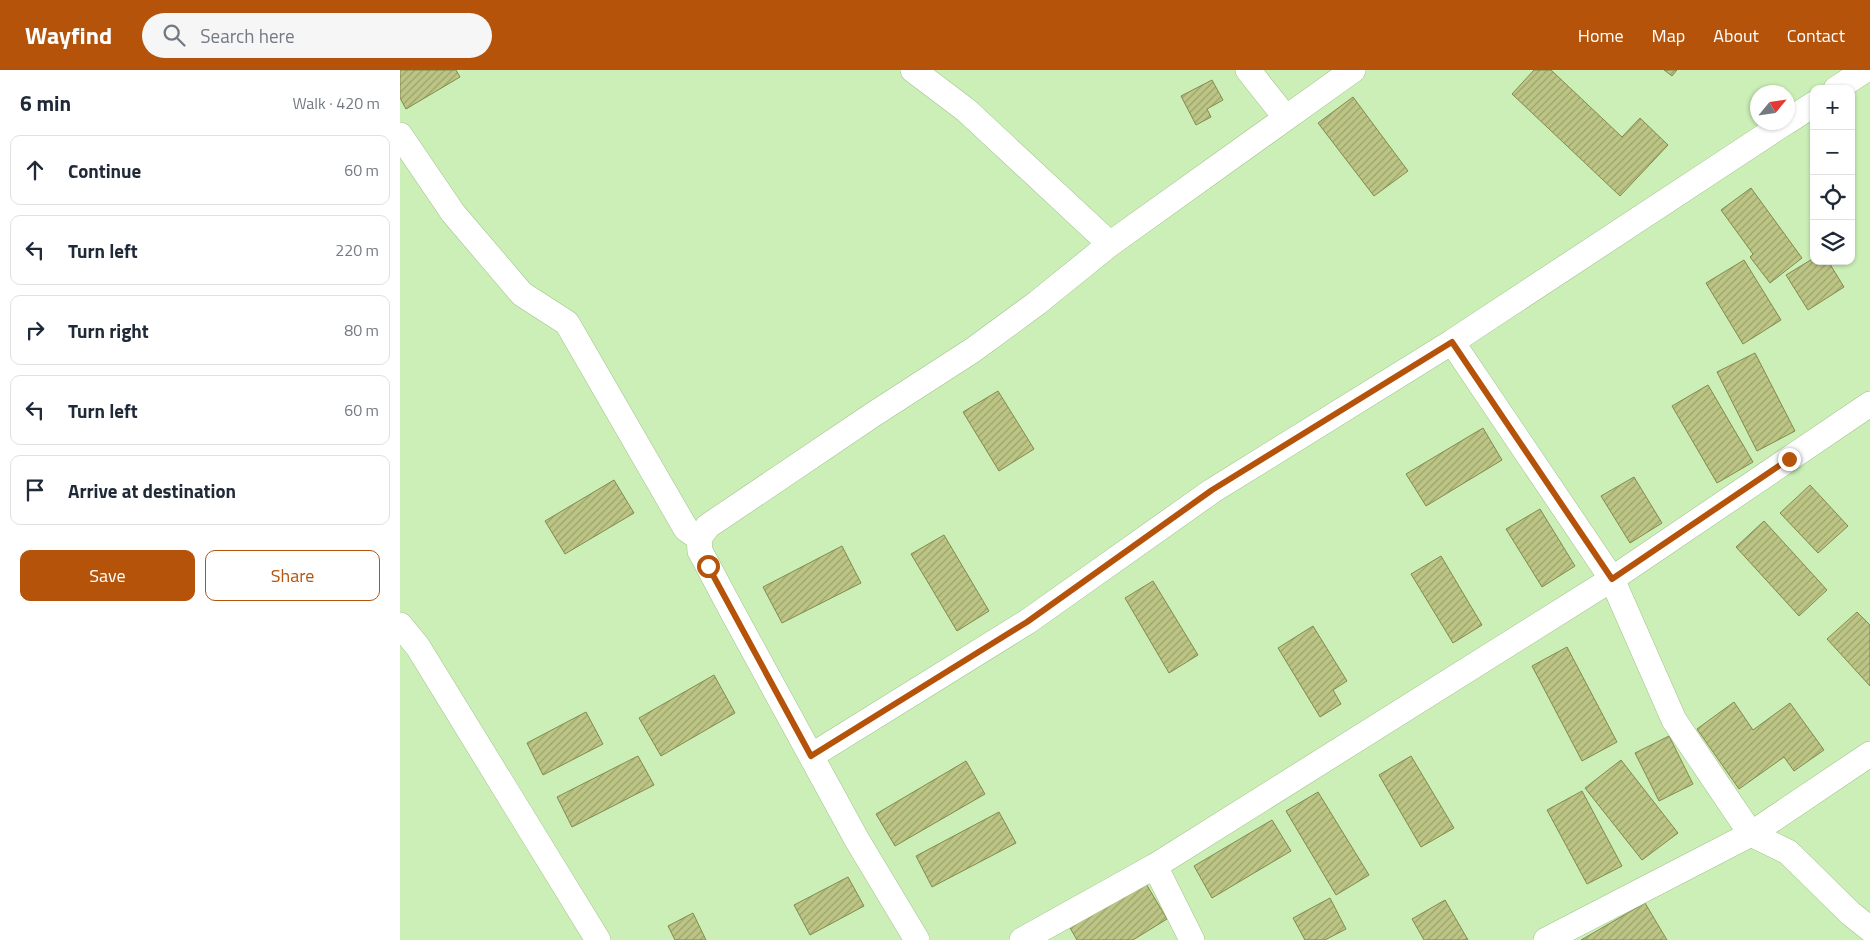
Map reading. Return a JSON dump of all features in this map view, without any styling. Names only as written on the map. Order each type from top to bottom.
[{"type":"street","points":[[913,70],[966,110],[1110,244]]},
{"type":"street","points":[[1248,70],[1286,118]]},
{"type":"street","points":[[918,940],[856,840],[700,551],[699,538],[708,526],[973,350],[1037,303],[1110,244],[1353,70]]},
{"type":"street","points":[[1842,85],[1865,70]]},
{"type":"street","points":[[1795,116],[1810,107]]},
{"type":"street","points":[[811,756],[1027,622],[1212,490],[1452,342],[1774,130]]},
{"type":"street","points":[[400,135],[453,213],[522,294],[567,323],[686,529],[699,538]]},
{"type":"street","points":[[1452,342],[1612,579],[1674,720],[1751,834],[1788,852],[1850,913],[1870,929]]},
{"type":"street","points":[[1022,940],[1155,866],[1612,579],[1870,404]]},
{"type":"street","points":[[400,625],[418,647],[598,940]]},
{"type":"street","points":[[1546,940],[1751,834],[1870,754]]},
{"type":"street","points":[[1155,866],[1192,940]]},
{"type":"building","points":[[400,70],[456,70],[460,77],[406,109],[400,98]]},
{"type":"building","points":[[1534,70],[1551,70],[1622,137],[1640,118],[1668,145],[1620,196],[1512,94]]},
{"type":"building","points":[[1664,70],[1677,70],[1672,76]]},
{"type":"building","points":[[1212,80],[1223,100],[1207,109],[1211,117],[1196,125],[1181,96]]},
{"type":"building","points":[[1353,97],[1408,171],[1374,196],[1318,123]]},
{"type":"building","points":[[1751,188],[1802,258],[1770,283],[1750,257],[1753,254],[1721,210]]},
{"type":"building","points":[[1744,260],[1781,320],[1743,344],[1706,283]]},
{"type":"building","points":[[1810,260],[1810,265],[1830,265],[1844,287],[1808,310],[1786,275]]},
{"type":"building","points":[[1755,353],[1795,431],[1757,451],[1717,372]]},
{"type":"building","points":[[1708,385],[1753,462],[1717,483],[1672,406]]},
{"type":"building","points":[[998,391],[1034,449],[999,471],[963,412]]},
{"type":"building","points":[[1483,428],[1502,460],[1426,506],[1406,474]]},
{"type":"building","points":[[1634,477],[1662,523],[1630,543],[1601,496]]},
{"type":"building","points":[[614,480],[634,513],[565,554],[545,521]]},
{"type":"building","points":[[1810,485],[1848,526],[1818,553],[1780,513]]},
{"type":"building","points":[[1540,509],[1575,566],[1542,587],[1506,529]]},
{"type":"building","points":[[1764,521],[1827,590],[1799,616],[1736,547]]},
{"type":"building","points":[[944,535],[989,611],[957,631],[911,554]]},
{"type":"building","points":[[842,546],[861,583],[782,623],[763,587]]},
{"type":"building","points":[[1441,556],[1482,625],[1453,643],[1411,574]]},
{"type":"building","points":[[1153,581],[1198,655],[1169,673],[1125,598]]},
{"type":"building","points":[[1857,612],[1870,625],[1870,686],[1827,639]]},
{"type":"building","points":[[1313,626],[1347,681],[1333,690],[1341,704],[1320,717],[1278,648]]},
{"type":"building","points":[[1567,647],[1617,742],[1582,761],[1532,666]]},
{"type":"building","points":[[714,675],[735,713],[661,756],[639,718]]},
{"type":"building","points":[[1734,702],[1753,730],[1790,703],[1824,750],[1794,771],[1784,757],[1739,789],[1697,729]]},
{"type":"building","points":[[586,712],[603,744],[543,775],[527,743]]},
{"type":"building","points":[[1669,736],[1693,784],[1659,801],[1635,753]]},
{"type":"building","points":[[638,756],[654,785],[572,827],[557,797]]},
{"type":"building","points":[[1411,756],[1454,828],[1421,847],[1379,775]]},
{"type":"building","points":[[1621,760],[1678,833],[1642,860],[1585,788]]},
{"type":"building","points":[[966,761],[985,794],[895,846],[876,814]]},
{"type":"building","points":[[1582,791],[1622,866],[1587,884],[1547,810]]},
{"type":"building","points":[[1318,792],[1369,875],[1336,895],[1286,811]]},
{"type":"building","points":[[999,812],[1016,843],[932,887],[916,856]]},
{"type":"building","points":[[1272,820],[1291,851],[1212,898],[1194,866]]},
{"type":"building","points":[[848,877],[864,906],[810,935],[794,905]]},
{"type":"building","points":[[1145,882],[1167,919],[1133,940],[1077,940],[1069,926]]},
{"type":"building","points":[[1330,898],[1346,929],[1325,940],[1305,940],[1293,918]]},
{"type":"building","points":[[1445,900],[1468,940],[1424,940],[1412,919]]},
{"type":"building","points":[[1645,903],[1667,940],[1581,940]]},
{"type":"building","points":[[693,913],[706,940],[675,940],[668,926]]},
{"type":"route","points":[[708,566],[811,756],[1027,622],[1212,490],[1452,342],[1612,579],[1789,459]]}]
